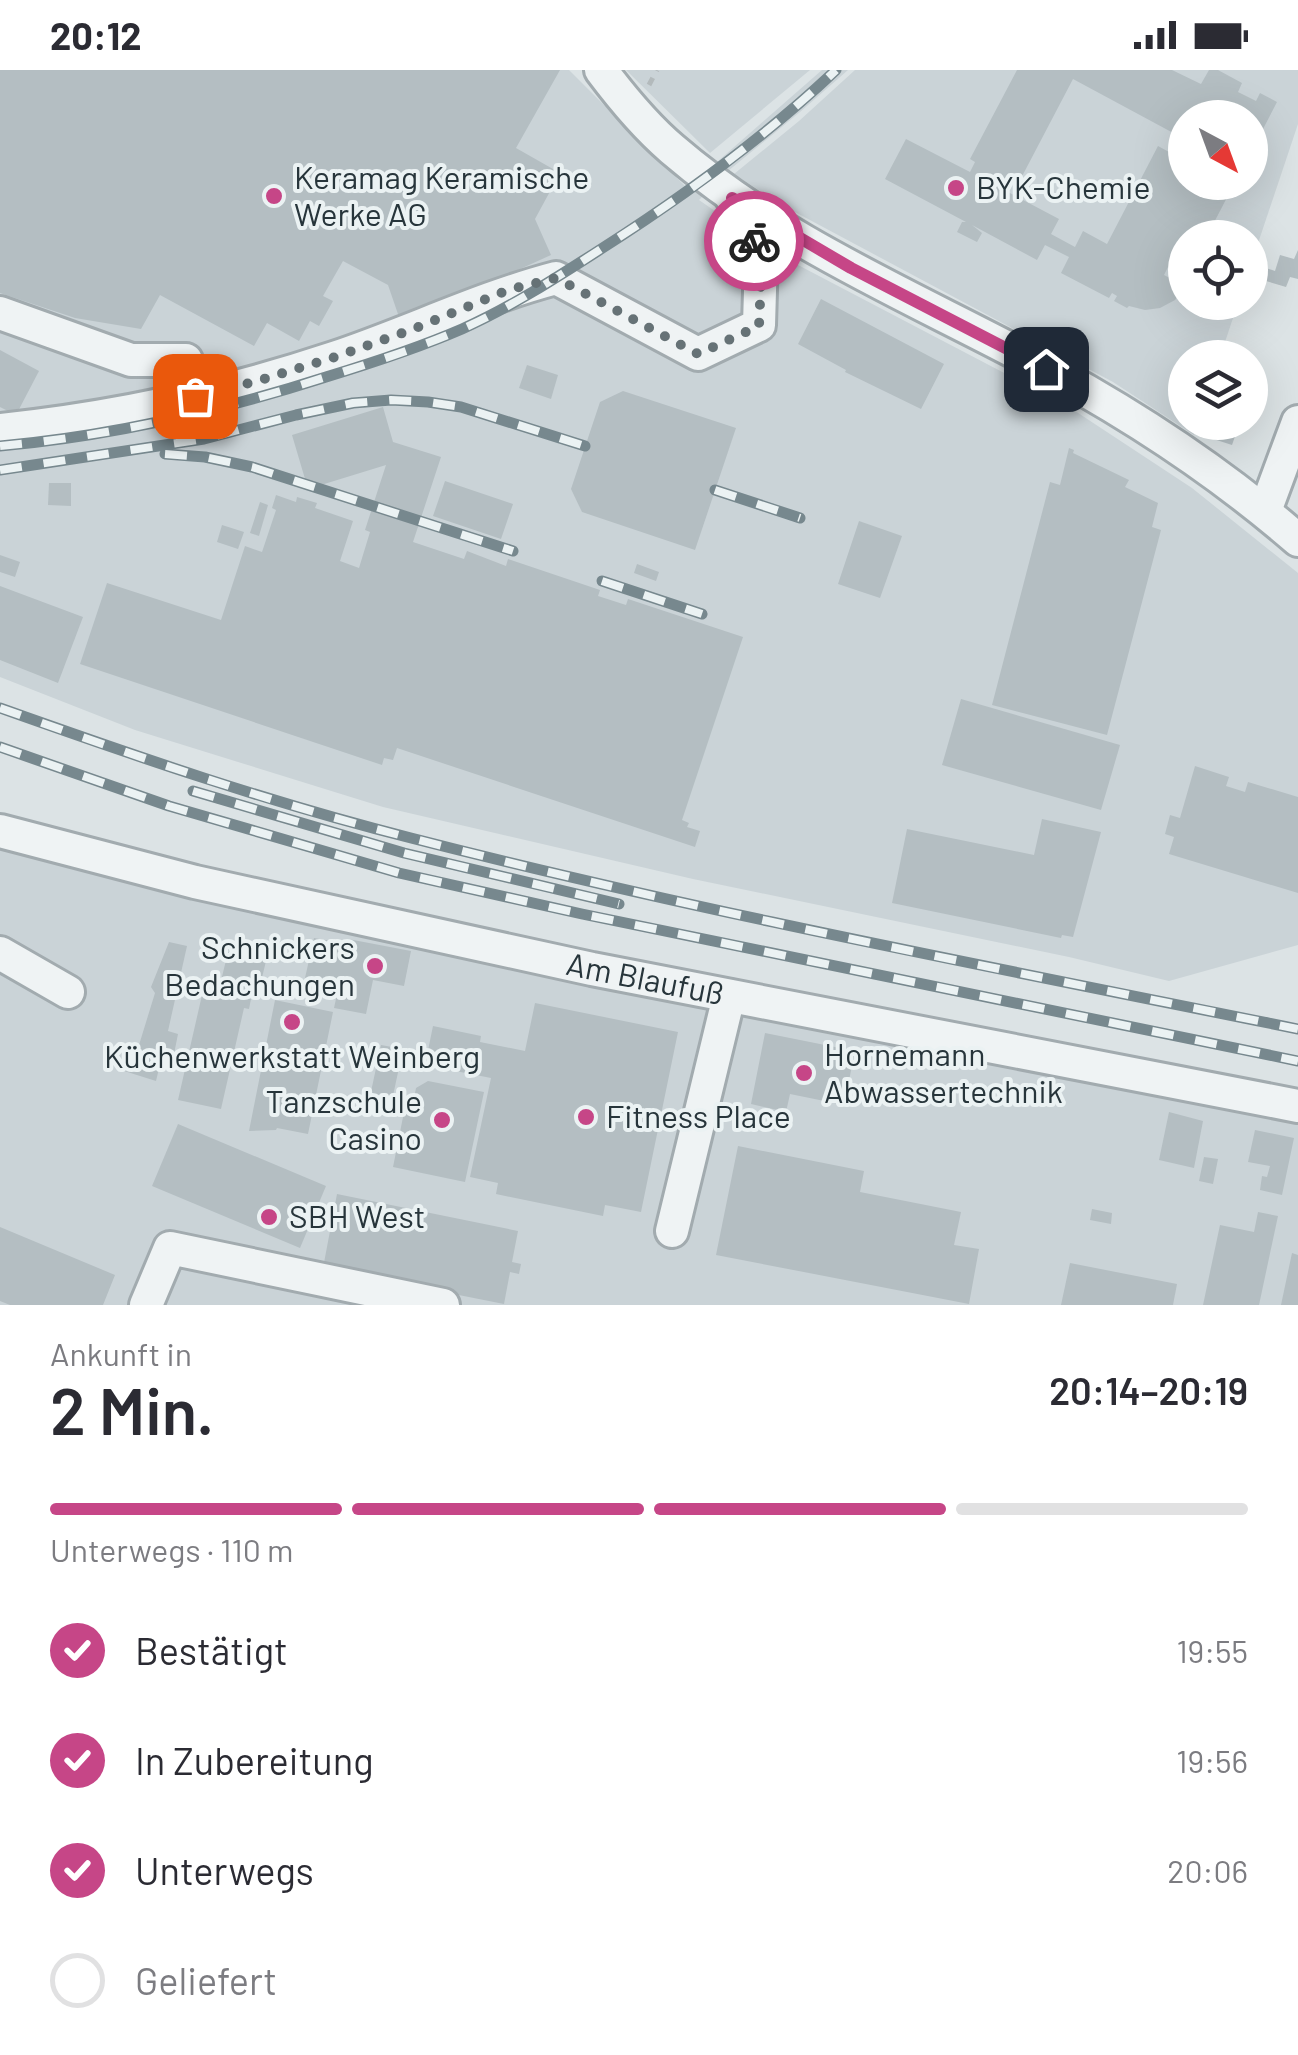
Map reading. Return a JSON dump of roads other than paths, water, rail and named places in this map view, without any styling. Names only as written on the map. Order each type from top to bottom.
[{"type":"street","points":[[600,70],[657,136],[732,198],[851,268],[1022,355],[1143,424],[1298,540]]},
{"type":"street","points":[[0,430],[136,410],[254,382],[411,330],[508,290],[556,278],[698,354],[759,326],[762,256],[732,198]]},
{"type":"street","points":[[0,313],[131,360],[186,360]]},
{"type":"street","points":[[1265,512],[1298,422]]},
{"type":"street","name":"Am Blaufuß","points":[[0,830],[195,882],[592,969],[1298,1106]]},
{"type":"street","points":[[0,952],[68,992]]},
{"type":"street","points":[[672,1231],[729,996]]},
{"type":"street","points":[[146,1305],[170,1248],[443,1305]]},
{"type":"railway","points":[[0,446],[83,436],[206,411],[360,366],[462,329],[533,292],[663,208],[752,143],[836,70]]},
{"type":"railway","points":[[0,470],[204,439],[353,403],[391,400],[461,407],[585,446]]},
{"type":"railway","points":[[165,454],[252,467],[513,551]]},
{"type":"railway","points":[[715,490],[800,518]]},
{"type":"railway","points":[[602,581],[702,614]]},
{"type":"railway","points":[[0,708],[255,794],[521,865],[853,939],[1298,1029]]},
{"type":"railway","points":[[0,747],[169,806],[399,873],[1298,1061]]},
{"type":"railway","points":[[193,791],[404,853],[619,904]]},
{"type":"place","name":"BYK-Chemie","points":[[956,188]]},
{"type":"place","name":"Keramag Keramische Werke AG","points":[[274,196]]},
{"type":"place","name":"Schnickers Bedachungen","points":[[375,966]]},
{"type":"place","name":"Küchenwerkstatt Weinberg","points":[[292,1022]]},
{"type":"place","name":"Hornemann Abwassertechnik","points":[[804,1073]]},
{"type":"place","name":"Fitness Place","points":[[586,1117]]},
{"type":"place","name":"Tanzschule Casino","points":[[442,1120]]},
{"type":"place","name":"SBH West","points":[[269,1217]]}]
